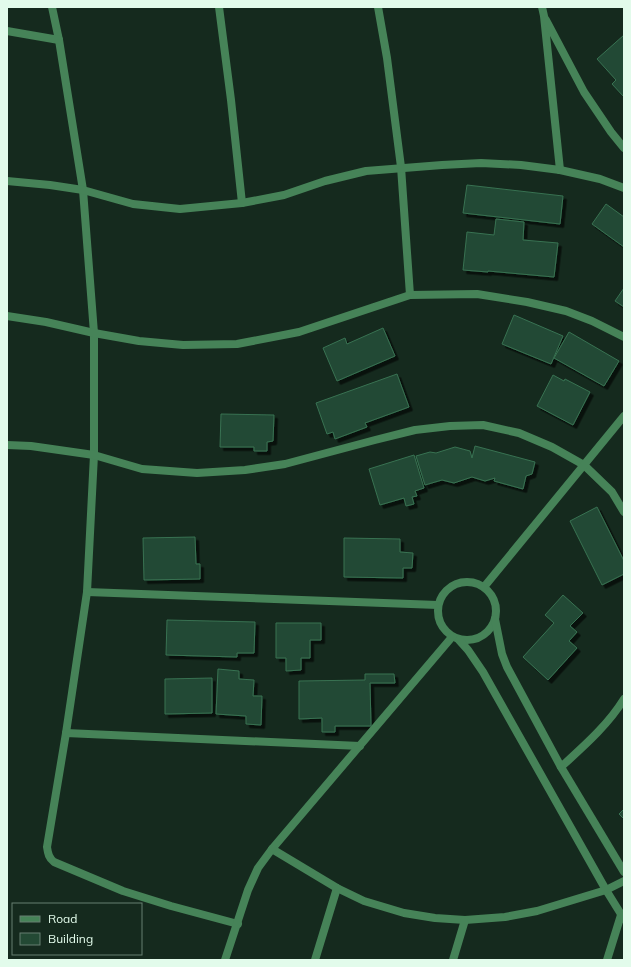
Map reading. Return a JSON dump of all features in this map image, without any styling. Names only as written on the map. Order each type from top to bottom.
[{"type":"street","points":[[52,7],[59,40],[83,190],[94,333],[94,455],[88,592],[47,847],[48,853],[54,862],[123,892],[238,924]]},
{"type":"street","points":[[219,7],[242,203]]},
{"type":"street","points":[[378,7],[387,58],[401,168],[410,295]]},
{"type":"street","points":[[542,7],[560,170]]},
{"type":"street","points":[[544,16],[584,92],[611,132],[624,148]]},
{"type":"street","points":[[7,31],[59,40]]},
{"type":"street","points":[[7,181],[83,190],[133,204],[180,209],[242,203],[284,195],[325,181],[366,171],[481,163],[521,165],[560,170],[600,179],[624,188]]},
{"type":"street","points":[[7,316],[46,322],[139,341],[182,345],[237,344],[299,332],[410,295],[477,294],[527,302],[566,311],[592,321],[624,337]]},
{"type":"street","points":[[484,587],[624,416]]},
{"type":"street","points":[[7,445],[31,446],[94,455],[142,469],[197,473],[245,470],[285,464],[415,430],[450,426],[483,425],[519,433],[552,446],[584,465],[612,492],[624,512]]},
{"type":"street","points":[[607,960],[623,917],[606,890],[483,672],[468,650],[443,628],[438,617],[438,605],[441,595],[448,588],[457,583],[467,581],[477,582],[491,594],[495,601],[496,619],[502,654],[507,667],[561,767],[624,872]]},
{"type":"street","points":[[88,592],[438,605]]},
{"type":"street","points":[[456,638],[467,641],[478,638],[485,634],[496,619]]},
{"type":"street","points":[[225,960],[258,868],[272,849],[360,746],[456,638]]},
{"type":"street","points":[[561,767],[593,738],[617,710],[624,699]]},
{"type":"street","points":[[66,734],[360,746]]},
{"type":"street","points":[[272,849],[337,888],[364,901],[404,913],[435,918],[465,920],[505,917],[537,911],[606,890],[624,881]]},
{"type":"street","points":[[315,960],[337,888]]},
{"type":"street","points":[[453,960],[465,920]]},
{"type":"building","points":[[624,35],[624,97],[612,84],[616,80],[597,59]]},
{"type":"building","points":[[467,185],[563,196],[560,224],[463,213]]},
{"type":"building","points":[[606,204],[624,217],[624,247],[592,224]]},
{"type":"building","points":[[496,219],[524,222],[523,240],[558,243],[554,277],[463,270],[467,232],[494,235]]},
{"type":"building","points":[[624,288],[624,307],[615,301]]},
{"type":"building","points":[[514,315],[563,336],[551,364],[502,344]]},
{"type":"building","points":[[383,328],[395,356],[337,381],[323,348],[345,338],[347,344]]},
{"type":"building","points":[[569,332],[619,361],[604,386],[554,358]]},
{"type":"building","points":[[397,374],[409,407],[365,423],[367,427],[335,439],[333,432],[327,434],[316,403]]},
{"type":"building","points":[[553,375],[564,381],[565,379],[590,392],[573,425],[537,406]]},
{"type":"building","points":[[221,414],[274,415],[273,441],[267,442],[267,451],[254,451],[254,447],[220,447]]},
{"type":"building","points":[[475,446],[535,462],[532,474],[526,476],[523,489],[494,481],[495,478],[485,481],[472,477],[454,483],[442,480],[425,485],[416,456],[430,452],[436,453],[455,447],[470,451],[472,458]]},
{"type":"building","points":[[414,455],[424,488],[415,491],[417,496],[412,497],[414,504],[406,506],[404,498],[380,505],[369,469]]},
{"type":"building","points":[[597,507],[624,561],[624,574],[602,585],[570,521]]},
{"type":"building","points":[[195,537],[196,564],[200,564],[200,579],[144,580],[143,538]]},
{"type":"building","points":[[344,538],[400,539],[400,552],[413,553],[412,568],[403,568],[403,578],[344,577]]},
{"type":"building","points":[[563,595],[583,613],[570,626],[577,632],[569,641],[577,648],[548,680],[523,657],[554,623],[545,615]]},
{"type":"building","points":[[167,620],[255,622],[254,653],[237,653],[237,657],[166,655]]},
{"type":"building","points":[[276,623],[321,623],[321,640],[310,640],[310,658],[301,658],[301,670],[286,671],[286,658],[276,658]]},
{"type":"building","points":[[218,669],[239,671],[239,679],[254,680],[253,696],[262,696],[261,725],[246,724],[246,716],[216,714]]},
{"type":"building","points":[[365,674],[394,674],[395,683],[370,683],[371,726],[335,726],[335,732],[322,732],[322,718],[299,719],[299,681],[365,680]]},
{"type":"building","points":[[212,678],[212,713],[165,714],[165,679]]},
{"type":"building","points":[[624,809],[624,819],[619,814]]}]
